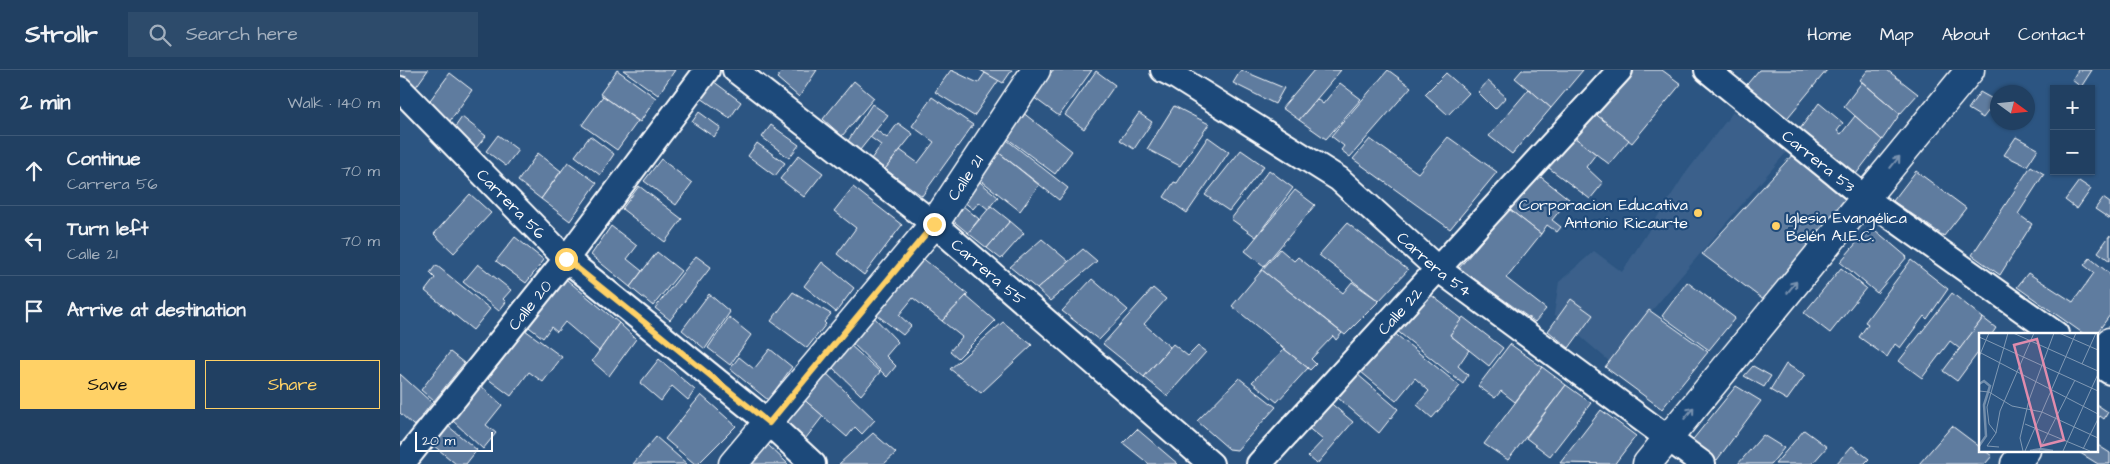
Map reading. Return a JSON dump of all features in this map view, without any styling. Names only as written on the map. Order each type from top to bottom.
[{"type":"main road","name":"Calle 21","points":[[733,464],[934,224],[1036,70]]},
{"type":"main road","points":[[1646,464],[1970,70]]},
{"type":"main road","points":[[2098,358],[2110,342]]},
{"type":"main road","points":[[2016,464],[2025,452]]},
{"type":"street","name":"Calle 20","points":[[402,464],[566,259],[708,70]]},
{"type":"street","name":"Carrera 55","points":[[735,70],[934,224],[1211,464]]},
{"type":"street","name":"Carrera 54","points":[[1163,70],[1339,179],[1438,269],[1703,464]]},
{"type":"street","name":"Calle 22","points":[[1259,464],[1620,70]]},
{"type":"street","name":"Carrera 53","points":[[1708,70],[1866,198],[2055,333]]},
{"type":"street","name":"Carrera 56","points":[[400,89],[566,259],[769,423],[813,464]]},
{"type":"street","points":[[2098,363],[2110,372]]},
{"type":"shaded area","name":"Corporacion Educativa Antonio Ricaurte","points":[[1733,112],[1789,149],[1609,361],[1554,314],[1559,282],[1594,251],[1622,272],[1685,174]]},
{"type":"building","points":[[400,70],[428,70],[413,91],[400,81]]},
{"type":"building","points":[[617,70],[656,98],[640,122],[600,94]]},
{"type":"building","points":[[623,70],[675,70],[658,95]]},
{"type":"building","points":[[783,70],[817,70],[799,97],[777,78]]},
{"type":"building","points":[[951,70],[978,83],[985,73],[999,80],[974,116],[935,92]]},
{"type":"building","points":[[980,70],[1012,70],[1003,83]]},
{"type":"building","points":[[1053,70],[1092,70],[1059,116],[1033,97]]},
{"type":"building","points":[[1241,70],[1284,88],[1275,104],[1233,83]]},
{"type":"building","points":[[1314,70],[1341,70],[1299,120],[1282,108]]},
{"type":"building","points":[[1388,70],[1411,87],[1350,157],[1341,150],[1344,146],[1331,136]]},
{"type":"building","points":[[1522,70],[1583,70],[1551,108],[1515,78]]},
{"type":"building","points":[[1623,70],[1662,70],[1681,84],[1632,143],[1590,110]]},
{"type":"building","points":[[1759,70],[1827,70],[1784,122],[1743,89]]},
{"type":"building","points":[[1868,70],[1887,70],[1918,94],[1900,114],[1860,80]]},
{"type":"building","points":[[2078,70],[2092,70],[2082,85],[2078,85],[2072,80]]},
{"type":"building","points":[[1096,71],[1115,85],[1084,129],[1065,115]]},
{"type":"building","points":[[450,73],[472,90],[447,125],[425,107]]},
{"type":"building","points":[[1446,73],[1469,93],[1448,115],[1425,94]]},
{"type":"building","points":[[713,81],[741,102],[730,118],[701,98]]},
{"type":"building","points":[[854,81],[874,98],[842,136],[823,119]]},
{"type":"building","points":[[1488,81],[1506,97],[1495,109],[1478,92]]},
{"type":"building","points":[[1862,82],[1900,114],[1882,140],[1844,106]]},
{"type":"building","points":[[1340,83],[1361,99],[1326,139],[1299,120],[1317,99],[1323,104]]},
{"type":"building","points":[[1529,89],[1551,108],[1512,154],[1489,136]]},
{"type":"building","points":[[1980,92],[1990,98],[1990,109],[1983,118],[1968,109]]},
{"type":"building","points":[[603,96],[638,121],[617,150],[582,125]]},
{"type":"building","points":[[932,97],[973,125],[922,196],[885,169],[900,150],[918,163],[934,142],[912,126]]},
{"type":"building","points":[[1819,103],[1843,123],[1837,131],[1841,134],[1855,116],[1882,140],[1853,178],[1797,133]]},
{"type":"building","points":[[872,104],[888,115],[860,150],[848,141]]},
{"type":"building","points":[[1174,106],[1209,124],[1180,166],[1147,149]]},
{"type":"building","points":[[699,112],[721,128],[714,137],[692,122]]},
{"type":"building","points":[[1022,112],[1072,151],[1055,174],[1004,136]]},
{"type":"building","points":[[1139,113],[1152,122],[1134,149],[1120,140]]},
{"type":"building","points":[[1594,113],[1629,140],[1609,164],[1575,138]]},
{"type":"building","points":[[462,117],[486,136],[476,148],[453,130]]},
{"type":"building","points":[[898,123],[913,134],[885,169],[871,159],[881,145],[870,137],[876,130],[887,138]]},
{"type":"building","points":[[771,125],[799,145],[789,158],[762,137]]},
{"type":"building","points":[[1570,134],[1596,154],[1586,167],[1603,183],[1590,199],[1545,165]]},
{"type":"building","points":[[498,135],[518,150],[506,166],[486,151]]},
{"type":"building","points":[[590,136],[614,154],[600,175],[575,156]]},
{"type":"building","points":[[1208,137],[1229,152],[1187,213],[1164,197],[1174,182],[1177,183]]},
{"type":"building","points":[[1448,137],[1497,172],[1450,229],[1353,159],[1370,139],[1418,173]]},
{"type":"building","points":[[2016,137],[2038,149],[2027,166],[2004,155]]},
{"type":"building","points":[[1007,140],[1068,188],[1059,200],[998,152]]},
{"type":"building","points":[[757,143],[785,163],[775,176],[748,156]]},
{"type":"building","points":[[1241,150],[1264,166],[1229,211],[1205,195]]},
{"type":"building","points":[[998,152],[1039,185],[1020,211],[978,178]]},
{"type":"building","points":[[538,153],[561,171],[541,199],[518,181]]},
{"type":"building","name":"Iglesia Evangélica Belén A.I.E.C.","points":[[1794,153],[1847,197],[1765,301],[1702,254]]},
{"type":"building","points":[[799,155],[823,173],[804,197],[780,179]]},
{"type":"building","points":[[661,159],[692,183],[676,205],[644,181]]},
{"type":"building","points":[[568,162],[597,183],[570,221],[541,199]]},
{"type":"building","points":[[2031,166],[2044,174],[2018,214],[2032,224],[2000,275],[1972,255]]},
{"type":"building","points":[[1269,170],[1293,188],[1256,237],[1231,219]]},
{"type":"building","points":[[1916,171],[1966,208],[1944,236],[1893,201]]},
{"type":"building","points":[[1537,174],[1569,199],[1552,220],[1561,227],[1557,232],[1547,225],[1541,234],[1509,209]]},
{"type":"building","points":[[975,178],[998,197],[988,209],[979,202],[973,209],[959,198]]},
{"type":"building","points":[[2079,181],[2091,189],[2077,209],[2065,200]]},
{"type":"building","points":[[639,186],[682,219],[665,242],[622,209]]},
{"type":"building","points":[[853,187],[902,225],[864,275],[837,254],[856,228],[834,211]]},
{"type":"building","points":[[1295,190],[1315,205],[1264,266],[1245,251]]},
{"type":"building","points":[[470,194],[491,213],[454,253],[434,234]]},
{"type":"building","points":[[2103,198],[2110,203],[2110,219],[2095,209]]},
{"type":"building","points":[[957,201],[979,219],[968,233],[945,214]]},
{"type":"building","points":[[991,206],[1010,221],[987,248],[968,233]]},
{"type":"building","points":[[1509,209],[1541,234],[1506,278],[1546,309],[1535,322],[1459,268]]},
{"type":"building","points":[[1010,221],[1024,233],[1001,259],[987,248]]},
{"type":"building","points":[[1347,223],[1408,270],[1379,301],[1319,255]]},
{"type":"building","points":[[611,226],[637,246],[627,259],[642,271],[630,287],[591,255]]},
{"type":"building","points":[[1875,230],[1907,257],[1877,293],[1840,262],[1865,233]]},
{"type":"building","points":[[2110,235],[2110,261],[2098,252]]},
{"type":"building","points":[[515,237],[544,260],[526,283],[496,261]]},
{"type":"building","points":[[1042,239],[1069,262],[1037,289],[1010,267]]},
{"type":"building","points":[[1083,249],[1097,261],[1050,301],[1037,289]]},
{"type":"building","points":[[1280,249],[1294,261],[1298,257],[1343,293],[1352,282],[1379,301],[1345,335],[1262,270]]},
{"type":"building","points":[[657,252],[681,271],[653,306],[630,287]]},
{"type":"building","points":[[696,256],[711,267],[670,320],[655,308]]},
{"type":"building","points":[[921,257],[968,294],[942,321],[913,298],[899,315],[911,326],[903,335],[869,309]]},
{"type":"building","points":[[2090,258],[2110,274],[2110,315],[2097,333],[2083,333],[2017,287],[2028,273],[2073,302],[2094,273],[2084,265]]},
{"type":"building","points":[[1911,260],[1948,289],[1927,319],[1924,316],[1900,348],[1895,344],[1887,357],[1859,337],[1868,324],[1865,322]]},
{"type":"building","points":[[822,262],[854,288],[836,312],[804,286]]},
{"type":"building","points":[[478,264],[511,290],[503,299],[506,302],[499,311],[463,282]]},
{"type":"building","points":[[436,265],[490,309],[473,330],[425,291],[435,278],[430,273]]},
{"type":"building","points":[[1841,268],[1866,288],[1830,333],[1804,313]]},
{"type":"building","points":[[1262,270],[1342,333],[1336,340],[1333,336],[1311,359],[1316,364],[1310,370],[1232,306]]},
{"type":"building","points":[[561,275],[619,323],[599,351],[565,322],[557,332],[551,327],[543,338],[525,324]]},
{"type":"building","points":[[1092,279],[1128,310],[1099,340],[1062,311]]},
{"type":"building","points":[[1687,282],[1735,318],[1709,350],[1662,316]]},
{"type":"building","points":[[1153,288],[1166,299],[1144,324],[1170,347],[1144,377],[1103,344]]},
{"type":"building","points":[[1426,291],[1462,319],[1450,335],[1469,350],[1458,366],[1468,375],[1463,384],[1396,330]]},
{"type":"building","points":[[793,292],[831,314],[824,322],[826,324],[807,348],[771,321]]},
{"type":"building","points":[[1952,293],[1983,318],[1960,349],[1950,341],[1922,378],[1899,361]]},
{"type":"building","points":[[709,294],[730,312],[705,349],[682,330]]},
{"type":"building","points":[[966,296],[995,321],[958,358],[950,351],[962,337],[942,321]]},
{"type":"building","points":[[1571,299],[1593,315],[1569,348],[1548,331]]},
{"type":"building","points":[[1649,310],[1708,352],[1662,409],[1605,367]]},
{"type":"building","points":[[868,311],[898,342],[886,356],[896,366],[887,377],[847,338]]},
{"type":"building","points":[[729,317],[751,335],[730,365],[708,348]]},
{"type":"building","points":[[1463,317],[1503,348],[1489,366],[1450,335]]},
{"type":"building","points":[[1983,318],[1996,328],[1993,333],[1979,333],[1979,351],[1957,381],[1943,371]]},
{"type":"building","points":[[1003,322],[1032,345],[981,393],[950,369]]},
{"type":"building","points":[[619,323],[636,339],[609,376],[592,361]]},
{"type":"building","points":[[1388,328],[1460,386],[1432,418],[1417,405],[1429,391],[1415,378],[1396,401],[1355,367]]},
{"type":"building","points":[[525,330],[562,357],[543,382],[529,372],[511,396],[488,379]]},
{"type":"building","points":[[849,344],[880,372],[861,395],[830,365]]},
{"type":"building","points":[[1173,344],[1188,356],[1198,346],[1206,352],[1167,396],[1144,377]]},
{"type":"building","points":[[1510,344],[1542,367],[1515,402],[1501,391],[1495,398],[1478,386]]},
{"type":"building","points":[[770,349],[792,367],[768,400],[730,369],[739,357],[754,369]]},
{"type":"building","points":[[1284,349],[1308,368],[1277,402],[1252,382]]},
{"type":"building","points":[[450,352],[464,363],[434,401],[421,390]]},
{"type":"building","points":[[659,359],[695,390],[688,400],[672,386],[661,401],[640,383]]},
{"type":"building","points":[[1786,364],[1805,375],[1787,400],[1770,390]]},
{"type":"building","points":[[1753,366],[1771,376],[1764,387],[1744,376]]},
{"type":"building","points":[[1542,367],[1566,385],[1508,460],[1484,444]]},
{"type":"building","points":[[822,369],[875,420],[862,434],[855,427],[847,437],[801,397]]},
{"type":"building","points":[[400,374],[432,403],[414,426],[400,413]]},
{"type":"building","points":[[1357,374],[1398,409],[1379,433],[1338,398]]},
{"type":"building","points":[[1239,378],[1276,407],[1237,450],[1229,449],[1197,421]]},
{"type":"building","points":[[479,384],[502,405],[486,425],[496,433],[483,449],[452,420]]},
{"type":"building","points":[[1566,385],[1591,403],[1550,456],[1526,438]]},
{"type":"building","points":[[1736,386],[1761,401],[1717,460],[1690,443]]},
{"type":"building","points":[[701,395],[736,426],[698,464],[695,464],[665,439]]},
{"type":"building","points":[[801,397],[823,416],[799,447],[777,428]]},
{"type":"building","points":[[1327,400],[1353,422],[1317,464],[1308,456],[1323,440],[1306,426]]},
{"type":"building","points":[[2098,405],[2108,412],[2104,419],[2100,416],[2098,418]]},
{"type":"building","points":[[1601,410],[1636,436],[1615,464],[1560,463]]},
{"type":"building","points":[[448,426],[477,450],[466,464],[456,464],[433,445]]},
{"type":"building","points":[[1952,426],[1979,446],[1979,452],[1987,452],[1992,456],[1985,464],[1919,464]]},
{"type":"building","points":[[1137,429],[1178,464],[1149,464],[1123,443]]},
{"type":"building","points":[[1804,430],[1827,447],[1812,464],[1775,464]]},
{"type":"building","points":[[873,433],[896,453],[884,464],[839,464]]},
{"type":"building","points":[[1763,435],[1784,448],[1771,464],[1738,464]]},
{"type":"building","points":[[656,437],[687,464],[633,464]]},
{"type":"building","points":[[767,444],[788,464],[751,464]]},
{"type":"building","points":[[2098,445],[2110,453],[2110,464],[2098,464],[2079,452],[2098,452]]},
{"type":"building","points":[[1852,446],[1869,459],[1864,464],[1836,464]]},
{"type":"place","name":"Corporacion Educativa Antonio Ricaurte","points":[[1698,213]]},
{"type":"place","name":"Iglesia Evangélica Belén A.I.E.C.","points":[[1776,226]]},
{"type":"route","points":[[566,259],[769,423],[934,224]]}]
